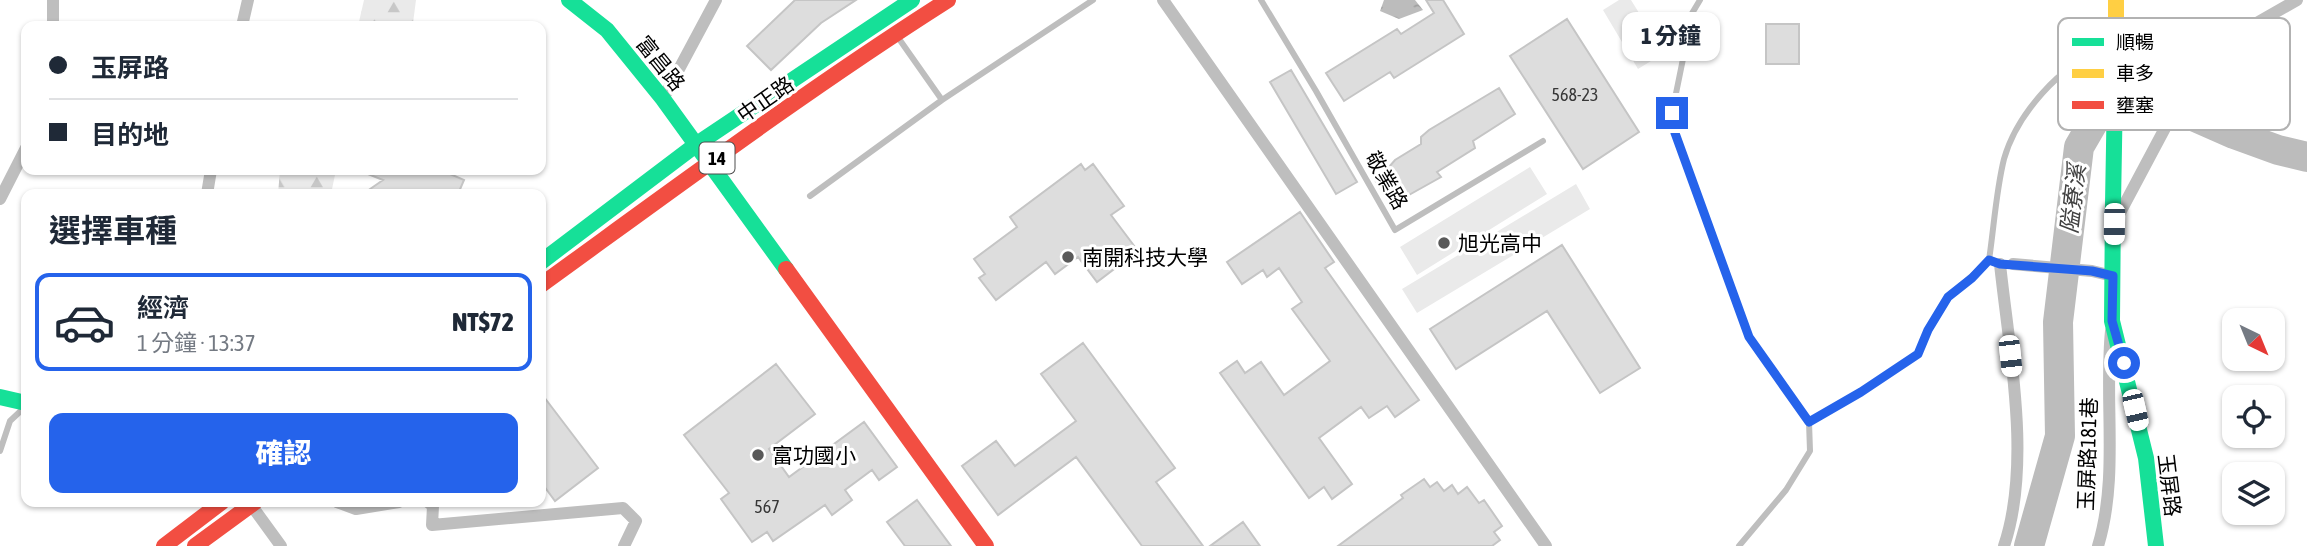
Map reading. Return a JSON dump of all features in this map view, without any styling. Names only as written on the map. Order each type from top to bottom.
[{"type":"street","points":[[53,0],[53,21]]},
{"type":"street","points":[[243,21],[248,0]]},
{"type":"street","name":"富昌路","points":[[569,0],[607,30],[663,99],[986,546]]},
{"type":"street","points":[[663,99],[716,0]]},
{"type":"street","name":"中正路","points":[[546,258],[697,144],[912,0]]},
{"type":"street","name":"中正路","points":[[546,281],[710,163],[896,33],[948,0]]},
{"type":"street","points":[[1163,0],[1546,546]]},
{"type":"street","name":"玉屏路","points":[[2116,0],[2116,18]]},
{"type":"street","points":[[2266,18],[2297,0]]},
{"type":"street","name":"玉屏路","points":[[2114,130],[2112,321],[2146,458],[2156,546]]},
{"type":"street","name":"玉屏路","points":[[2114,224],[2165,130]]},
{"type":"street","points":[[1,195],[21,157]]},
{"type":"street","points":[[2004,546],[2011,526],[2017,486],[2017,445],[2001,262],[2092,271],[2113,276]]},
{"type":"street","name":"玉屏路181巷","points":[[2098,546],[2108,488],[2108,359],[2112,321]]},
{"type":"street","points":[[0,397],[21,403]]},
{"type":"street","points":[[164,546],[215,507]]},
{"type":"street","points":[[202,543],[246,507]]},
{"type":"street","points":[[254,507],[281,546]]},
{"type":"street","points":[[351,507],[368,507]]},
{"type":"street","points":[[433,507],[432,526],[623,508],[636,521],[624,546]]},
{"type":"lane","points":[[810,196],[942,100],[1093,0]]},
{"type":"lane","name":"敬業路","points":[[1261,0],[1395,230],[1543,141]]},
{"type":"lane","points":[[1700,0],[1685,25],[1684,54],[1672,113],[1675,133],[1749,337],[1809,422],[1810,451],[1786,490],[1739,546]]},
{"type":"lane","points":[[884,17],[942,100]]},
{"type":"lane","points":[[1809,422],[1918,354],[1928,330],[1948,297],[1972,278],[2001,262],[2005,158],[2018,127],[2034,104],[2058,78]]},
{"type":"lane","points":[[0,451],[10,421],[21,410]]},
{"type":"green space","points":[[364,0],[416,0],[413,21],[359,21]]},
{"type":"green space","points":[[1619,0],[1631,0],[1664,53],[1638,69],[1603,10]]},
{"type":"green space","points":[[1530,167],[1547,194],[1417,275],[1400,247]]},
{"type":"green space","points":[[280,175],[335,175],[332,189],[278,189]]},
{"type":"green space","points":[[1576,184],[1590,209],[1417,313],[1402,289]]},
{"type":"water","points":[[1384,0],[1415,0],[1423,10],[1399,19],[1380,11]]},
{"type":"building","points":[[795,0],[856,0],[821,23],[771,70],[747,46]]},
{"type":"building","points":[[1426,0],[1443,0],[1464,34],[1394,78],[1390,72],[1344,101],[1326,73],[1397,29],[1401,34],[1434,13]]},
{"type":"building","points":[[1567,19],[1639,132],[1583,169],[1510,56]]},
{"type":"building","points":[[1766,24],[1799,24],[1799,64],[1766,64]]},
{"type":"building","points":[[1291,70],[1357,182],[1336,194],[1270,82]]},
{"type":"building","points":[[1499,88],[1515,114],[1473,141],[1475,148],[1437,172],[1441,177],[1391,205],[1375,180],[1387,174],[1395,160],[1421,144],[1421,137],[1429,130]]},
{"type":"building","points":[[1081,164],[1085,170],[1093,164],[1124,206],[1111,215],[1138,251],[1097,282],[1078,257],[1055,274],[1046,262],[996,300],[979,278],[985,274],[974,259],[1017,227],[1010,217]]},
{"type":"building","points":[[370,175],[452,175],[464,180],[460,189],[370,189],[383,180]]},
{"type":"building","points":[[1300,212],[1334,262],[1325,268],[1419,400],[1395,417],[1387,406],[1369,418],[1361,407],[1319,438],[1352,484],[1332,499],[1324,487],[1309,498],[1220,373],[1237,361],[1245,373],[1261,362],[1284,395],[1330,361],[1292,309],[1302,302],[1279,268],[1267,277],[1263,270],[1242,284],[1227,262]]},
{"type":"building","points":[[1562,245],[1640,368],[1600,393],[1547,311],[1456,369],[1430,329]]},
{"type":"building","points":[[1083,343],[1175,468],[1156,482],[1203,546],[1142,546],[1076,457],[998,515],[962,466],[996,441],[1015,466],[1076,421],[1041,374]]},
{"type":"building","points":[[776,364],[815,414],[769,449],[789,477],[864,422],[897,467],[879,480],[872,470],[845,490],[852,500],[832,515],[825,505],[773,541],[767,532],[752,542],[721,499],[729,493],[684,435]]},
{"type":"building","points":[[546,400],[598,468],[555,501],[546,489]]},
{"type":"building","points":[[1424,479],[1430,487],[1437,482],[1444,491],[1452,485],[1458,494],[1467,487],[1479,503],[1484,500],[1502,526],[1494,532],[1500,540],[1492,546],[1338,546],[1403,498],[1401,495]]},
{"type":"building","points":[[917,500],[951,546],[905,546],[887,522]]},
{"type":"building","points":[[1243,522],[1260,546],[1210,546]]},
{"type":"waterway","name":"隘寮溪","points":[[2029,546],[2060,436],[2058,322],[2079,147],[2089,130]]},
{"type":"waterway","name":"隘寮溪","points":[[2225,130],[2278,150],[2307,157]]},
{"type":"traffic: fast","points":[[569,0],[607,30],[663,99],[786,269]]},
{"type":"traffic: fast","points":[[546,258],[697,144],[912,0]]},
{"type":"traffic: fast","points":[[2113,204],[2114,130]]},
{"type":"traffic: fast","points":[[2113,204],[2112,321],[2146,458],[2156,546]]},
{"type":"traffic: fast","points":[[0,397],[21,402]]},
{"type":"traffic: slow","points":[[2116,0],[2116,18]]},
{"type":"traffic: jam","points":[[546,281],[793,104],[948,0]]},
{"type":"traffic: jam","points":[[786,269],[986,546]]},
{"type":"traffic: jam","points":[[164,546],[215,507]]},
{"type":"traffic: jam","points":[[195,546],[248,507]]},
{"type":"place","name":"旭光高中","points":[[1444,243]]},
{"type":"place","name":"南開科技大學","points":[[1068,257]]},
{"type":"place","name":"富功國小","points":[[758,455]]},
{"type":"route","points":[[1672,113],[1675,133],[1749,337],[1809,422],[1918,354],[1928,330],[1948,297],[1989,260],[2000,264],[2092,271],[2113,276],[2112,321],[2124,363]]}]
